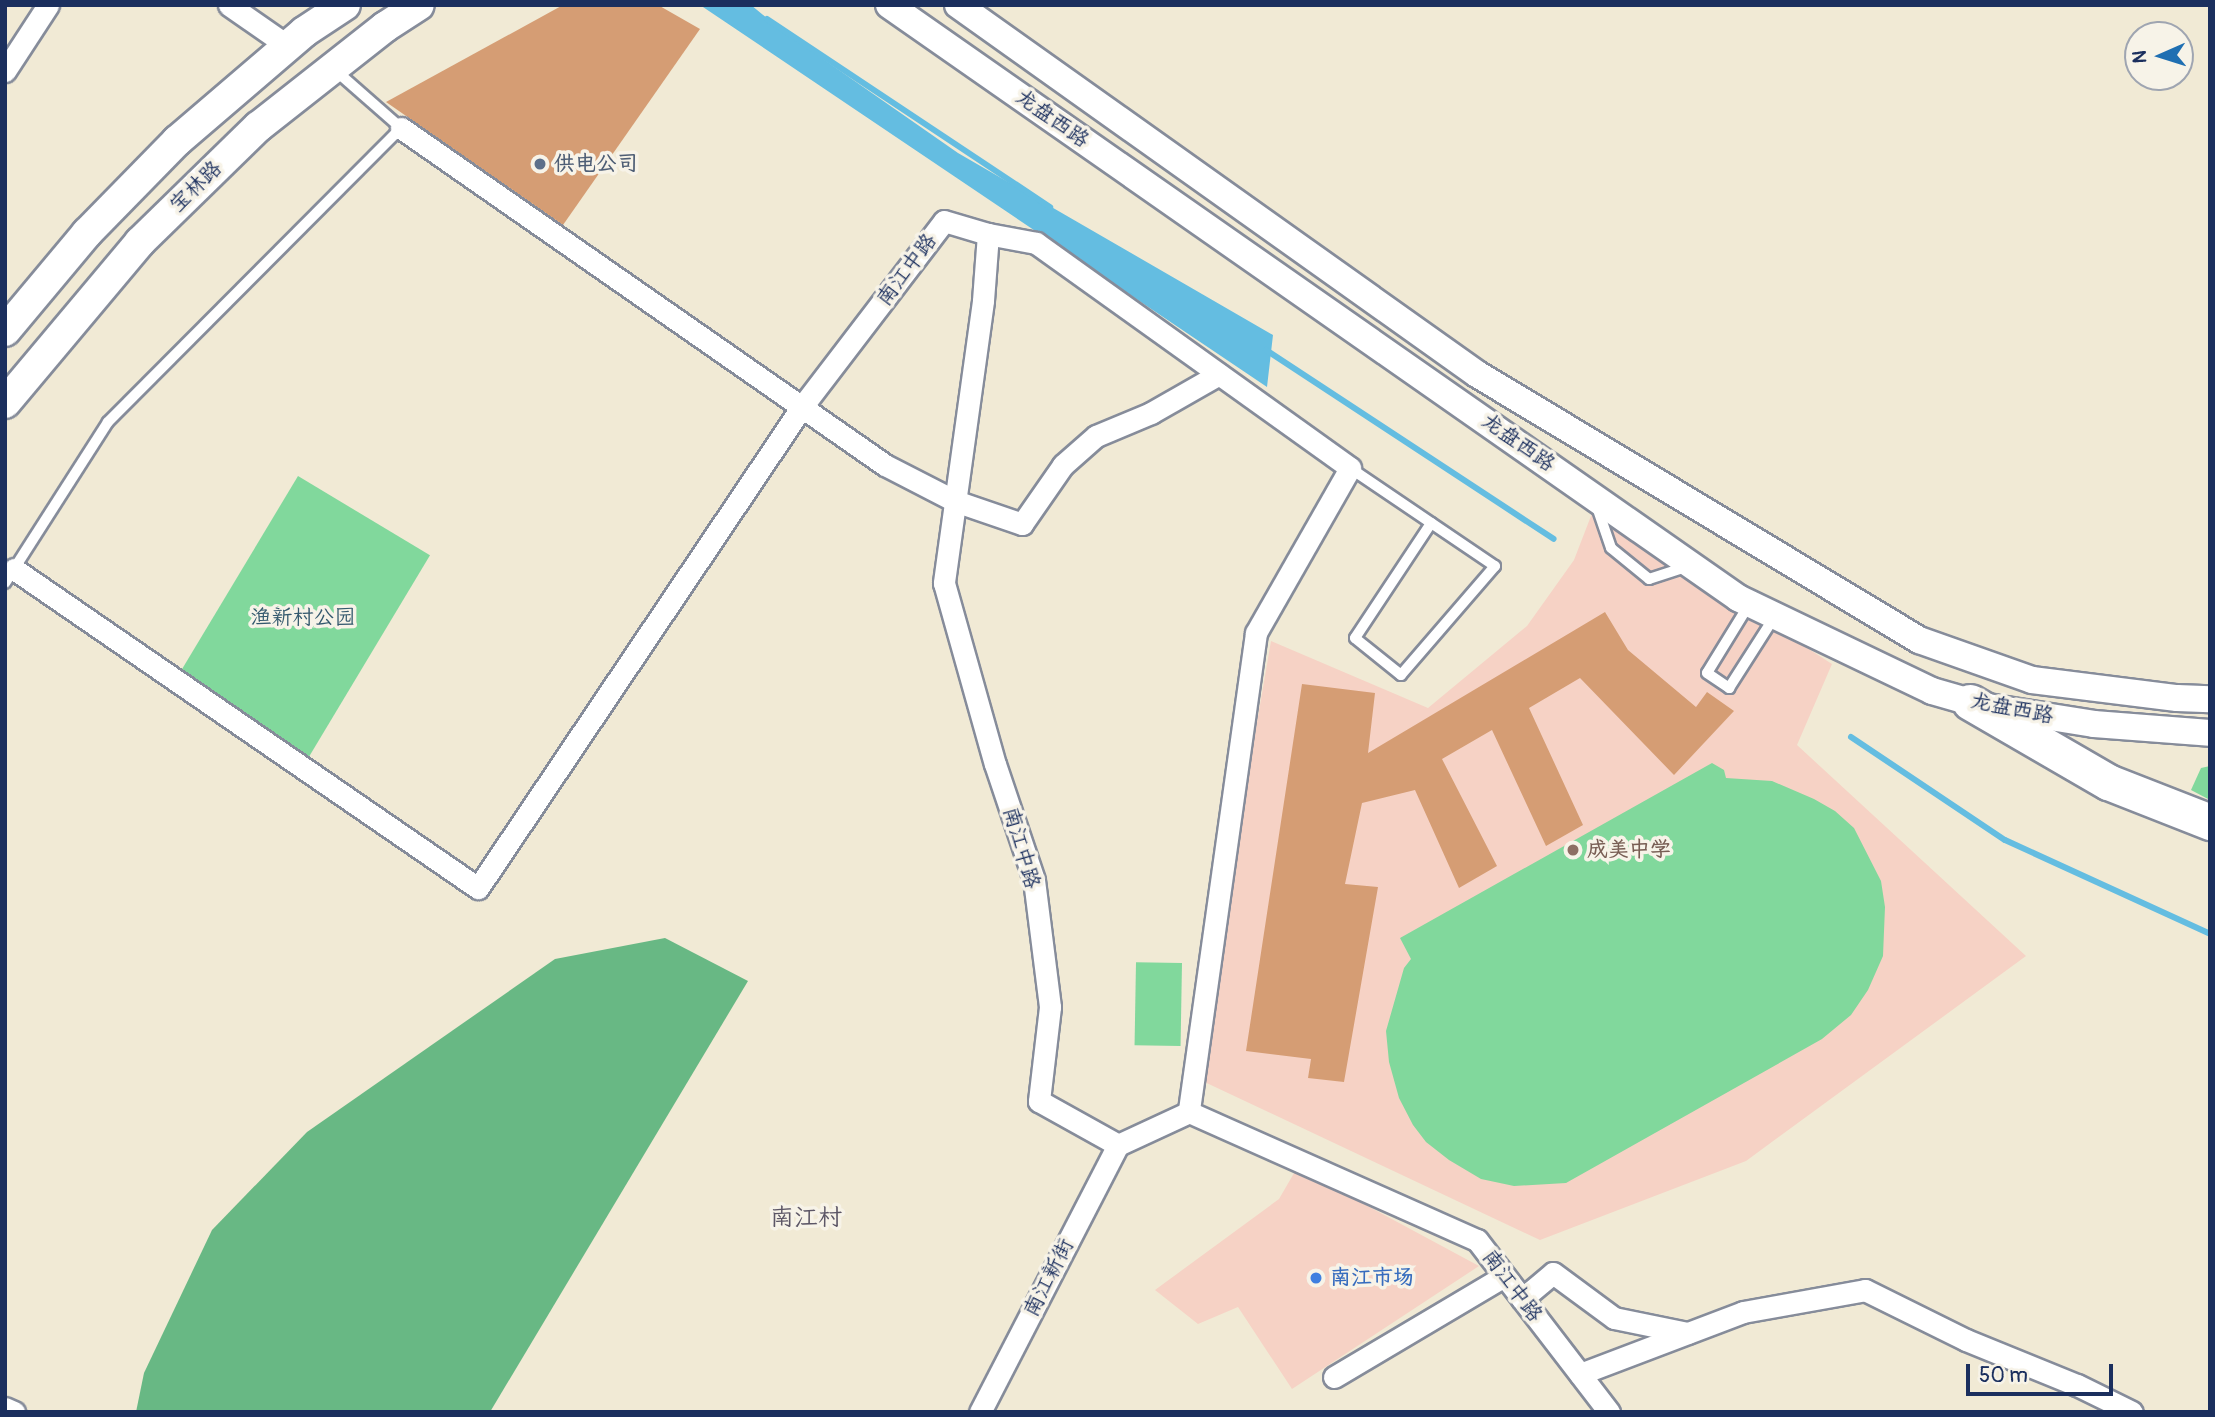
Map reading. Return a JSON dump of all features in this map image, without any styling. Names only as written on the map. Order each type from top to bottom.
[{"type":"highway","points":[[1970,702],[2108,782],[2210,822]]},
{"type":"main road","points":[[5,331],[87,233],[159,159],[288,46],[345,5]]},
{"type":"main road","name":"宝林路","points":[[5,403],[140,242],[258,127],[385,27],[419,5]]},
{"type":"street","points":[[5,71],[48,5]]},
{"type":"street","points":[[229,5],[288,46]]},
{"type":"street","name":"龙盘西路","points":[[889,5],[1750,603],[1932,691],[1970,702],[2094,724],[2210,733]]},
{"type":"street","name":"龙盘西路","points":[[958,5],[1477,374],[1919,640],[2032,680],[2177,698],[2210,699]]},
{"type":"street","points":[[401,128],[885,465],[955,501],[1022,524],[1063,466],[1096,436],[1151,413],[1219,374]]},
{"type":"street","name":"南江中路","points":[[801,408],[944,221],[988,234],[983,300],[944,583],[995,764],[1034,880],[1050,1007],[1039,1101],[1118,1144]]},
{"type":"street","points":[[988,234],[1036,243],[1350,468],[1256,633],[1189,1112],[1118,1144]]},
{"type":"street","points":[[9,576],[478,888],[801,408]]},
{"type":"street","name":"南江中路","points":[[1189,1112],[1477,1240],[1609,1412]]},
{"type":"street","name":"南江新街","points":[[980,1412],[1118,1144]]},
{"type":"street","points":[[1522,1299],[1553,1273],[1614,1318],[1687,1333]]},
{"type":"street","points":[[1334,1377],[1504,1276]]},
{"type":"street","points":[[1580,1374],[1743,1312],[1865,1290],[1966,1340],[2077,1385],[2132,1412]]},
{"type":"street","points":[[5,1408],[14,1412]]},
{"type":"lane","points":[[9,576],[108,422],[401,128],[333,68]]},
{"type":"lane","points":[[1350,468],[1495,566],[1401,675],[1355,638],[1431,523]]},
{"type":"lane","points":[[1590,492],[1611,548],[1649,579],[1693,565]]},
{"type":"lane","points":[[1750,603],[1707,673],[1730,688],[1775,616]]},
{"type":"shaded area","name":"成美中学","points":[[1596,503],[1694,575],[1832,664],[1797,745],[2026,956],[1746,1161],[1540,1240],[1196,1078],[1271,641],[1428,708],[1527,626],[1574,560]]},
{"type":"shaded area","name":"南江市场","points":[[1297,1168],[1479,1266],[1292,1389],[1238,1307],[1198,1324],[1155,1290],[1279,1199]]},
{"type":"green space","name":"渔新村公园","points":[[298,476],[430,555],[308,758],[176,679]]},
{"type":"green space","points":[[1712,763],[1724,770],[1726,778],[1772,781],[1814,799],[1835,811],[1854,828],[1881,881],[1885,907],[1883,956],[1868,990],[1851,1015],[1822,1039],[1566,1183],[1514,1186],[1481,1179],[1449,1160],[1426,1142],[1413,1125],[1399,1098],[1389,1062],[1386,1031],[1404,968],[1411,959],[1400,938]]},
{"type":"green space","points":[[2210,766],[2210,800],[2191,790],[2201,768]]},
{"type":"green space","points":[[665,938],[748,981],[490,1412],[136,1412],[144,1373],[212,1230],[307,1132],[555,959]]},
{"type":"green space","points":[[1136,962],[1182,963],[1181,1046],[1135,1045]]},
{"type":"water","points":[[700,5],[751,5],[780,29],[958,153],[1273,335],[1267,387]]},
{"type":"building","name":"供电公司","points":[[563,5],[658,5],[700,29],[563,225],[386,102]]},
{"type":"building","points":[[1605,612],[1628,650],[1696,707],[1707,692],[1734,711],[1674,775],[1580,678],[1529,708],[1583,825],[1546,846],[1492,730],[1442,759],[1497,866],[1459,888],[1415,790],[1362,803],[1345,884],[1378,887],[1344,1082],[1308,1078],[1311,1059],[1246,1051],[1302,684],[1375,693],[1368,753]]},
{"type":"waterway","points":[[767,19],[1050,207]]},
{"type":"waterway","points":[[1266,350],[1554,539]]},
{"type":"waterway","points":[[1851,737],[2005,840],[2210,934]]},
{"type":"place","name":"供电公司","points":[[540,164]]},
{"type":"place","name":"成美中学","points":[[1573,850]]},
{"type":"place","name":"南江市场","points":[[1316,1278]]},
{"type":"district","name":"南江村","points":[[806,1218]]}]
